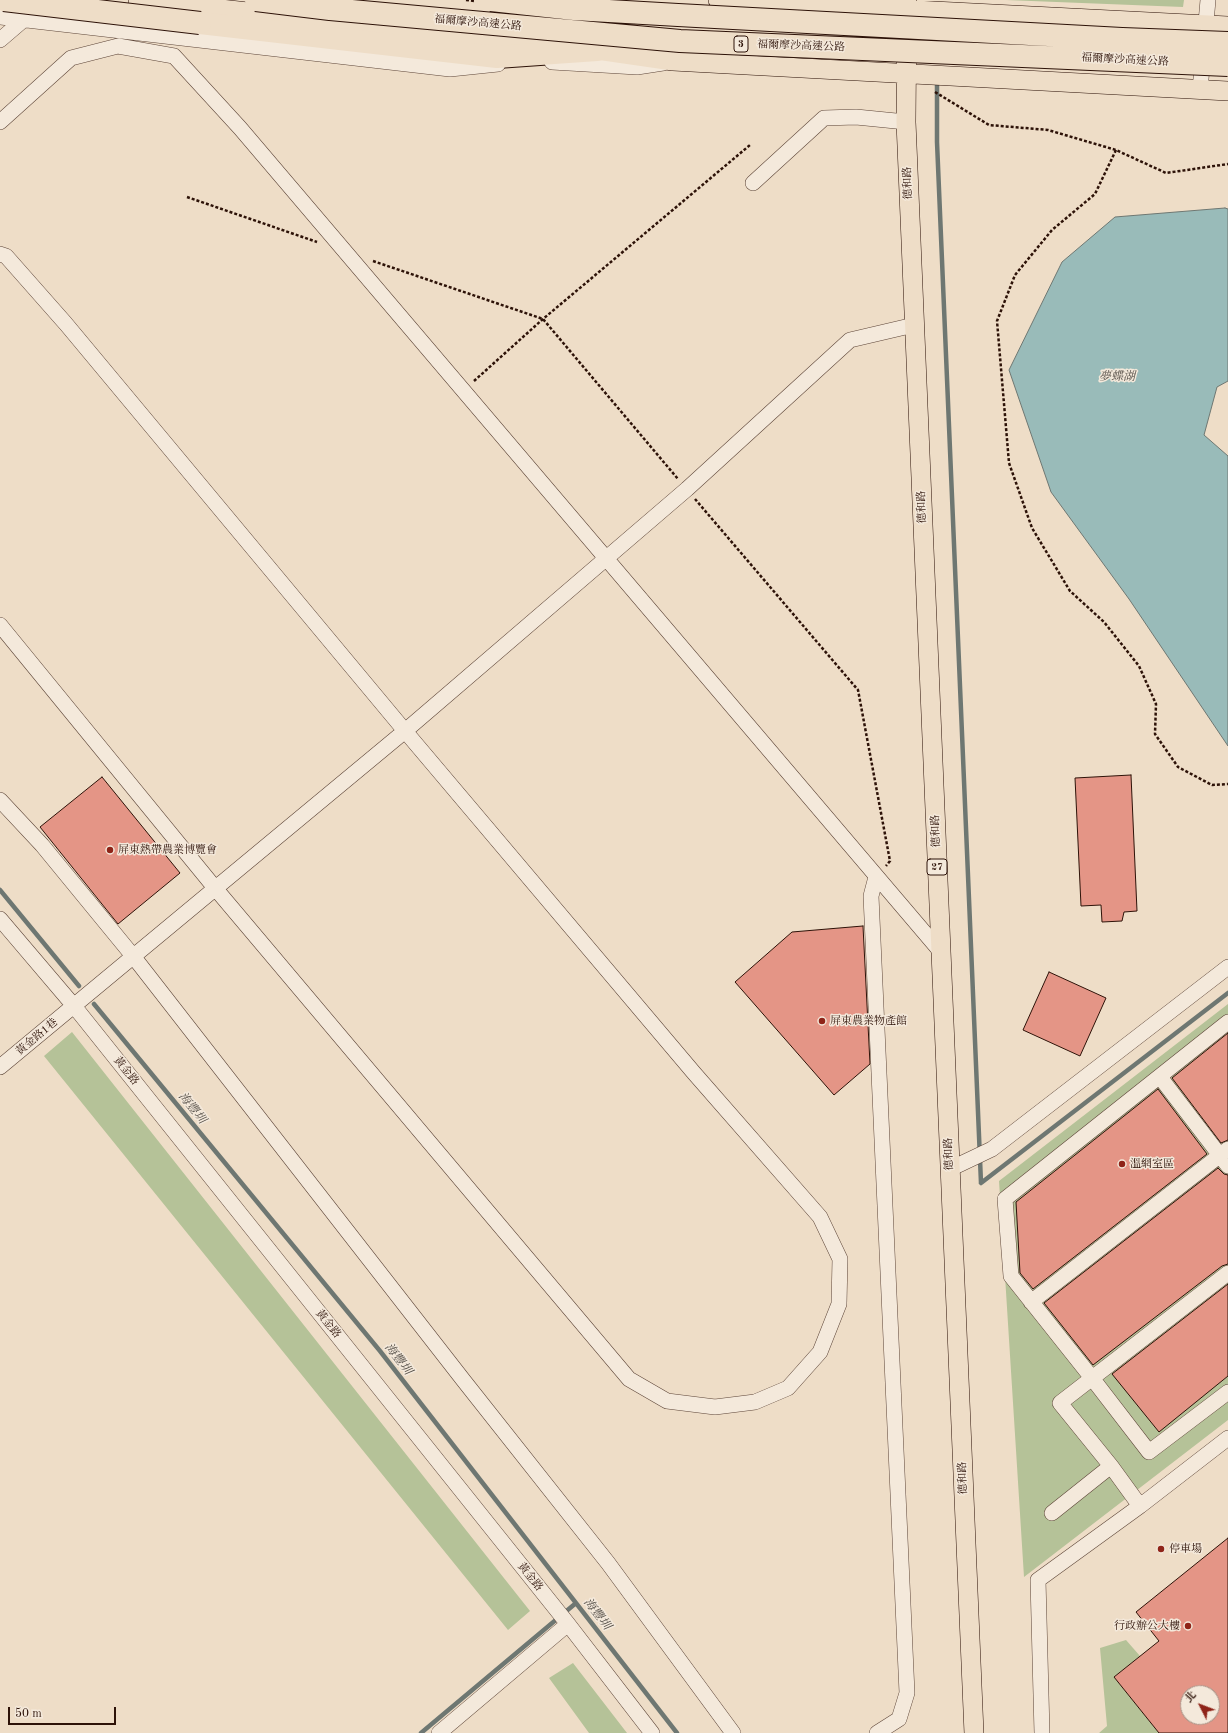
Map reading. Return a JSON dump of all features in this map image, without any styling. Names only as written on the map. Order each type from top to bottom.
[{"type":"highway","points":[[4,0],[200,24],[498,57],[597,50]]},
{"type":"highway","name":"福爾摩沙高速公路","points":[[256,0],[345,10],[680,41],[1228,65]]},
{"type":"highway","name":"福爾摩沙高速公路","points":[[491,0],[574,9],[1122,40],[1228,43]]},
{"type":"main road","points":[[138,0],[597,50],[673,61],[1228,91]]},
{"type":"main road","points":[[718,0],[907,5],[1228,26]]},
{"type":"main road","name":"德和路","points":[[907,5],[906,122],[974,1733]]},
{"type":"street","points":[[0,40],[48,0]]},
{"type":"street","points":[[1200,90],[1208,0]]},
{"type":"street","points":[[0,17],[450,69],[508,62],[546,61],[637,67],[673,61]]},
{"type":"street","points":[[0,122],[71,58],[118,46],[174,56],[240,128],[941,952]]},
{"type":"street","points":[[753,183],[824,118],[856,117],[906,122]]},
{"type":"street","points":[[0,254],[6,256],[66,324],[405,731],[694,1073],[820,1217],[840,1259],[839,1304],[820,1352],[788,1388],[755,1402],[715,1407],[667,1401],[629,1379],[215,888],[0,625]]},
{"type":"street","name":"黃金路1巷","points":[[0,1067],[405,731],[687,490],[850,340],[914,325]]},
{"type":"street","points":[[0,800],[42,845],[133,956],[608,1563],[732,1733]]},
{"type":"street","points":[[876,877],[871,896],[907,1693],[899,1719],[877,1733]]},
{"type":"street","name":"黃金路","points":[[0,919],[74,1006],[568,1624],[652,1733]]},
{"type":"street","points":[[950,1169],[992,1149],[1228,967]]},
{"type":"street","points":[[1228,1022],[1005,1200],[1011,1276],[1149,1452],[1228,1392]]},
{"type":"street","points":[[1031,1302],[1225,1157],[1160,1077]]},
{"type":"street","points":[[1140,1506],[1111,1466],[1060,1403],[1228,1273]]},
{"type":"street","points":[[1042,1733],[1038,1580],[1140,1506],[1228,1438]]},
{"type":"street","points":[[1052,1513],[1111,1466]]},
{"type":"street","points":[[439,1733],[568,1624]]},
{"type":"path","points":[[931,90],[989,124],[1048,130],[1116,150],[1166,173],[1228,164]]},
{"type":"path","points":[[463,391],[543,319],[750,145]]},
{"type":"path","points":[[1116,150],[1095,194],[1052,230],[1015,275],[997,321],[1009,462],[1032,528],[1070,591],[1104,622],[1139,666],[1156,704],[1155,734],[1178,767],[1212,785],[1228,784]]},
{"type":"path","points":[[187,197],[543,319],[858,690],[890,862],[876,877]]},
{"type":"green space","points":[[1006,0],[1184,0],[1183,7]]},
{"type":"green space","points":[[1228,1004],[1228,1420],[1024,1577],[999,1181]]},
{"type":"green space","points":[[72,1032],[530,1611],[508,1630],[44,1056]]},
{"type":"green space","points":[[1126,1640],[1140,1656],[1114,1677],[1159,1733],[1099,1733],[1107,1726],[1100,1648]]},
{"type":"green space","points":[[573,1663],[627,1733],[589,1733],[549,1678]]},
{"type":"water","name":"夢蝶湖","points":[[1225,208],[1228,209],[1228,381],[1217,387],[1204,435],[1228,456],[1228,746],[1129,599],[1051,492],[1009,370],[1062,262],[1115,217]]},
{"type":"building","points":[[1131,775],[1137,911],[1124,912],[1122,921],[1102,922],[1101,905],[1081,906],[1075,778]]},
{"type":"building","name":"屏東熱帶農業博覽會","points":[[102,777],[180,873],[118,924],[40,827]]},
{"type":"building","name":"屏東農業物產館","points":[[863,926],[870,1064],[834,1095],[735,982],[792,932]]},
{"type":"building","points":[[1049,972],[1106,998],[1080,1056],[1023,1030]]},
{"type":"building","points":[[1228,1033],[1228,1140],[1221,1143],[1172,1078]]},
{"type":"building","name":"溫網室區","points":[[1158,1089],[1207,1154],[1033,1289],[1020,1273],[1016,1202]]},
{"type":"building","name":"溫網室區","points":[[1218,1168],[1224,1174],[1228,1175],[1228,1264],[1222,1266],[1093,1365],[1044,1303]]},
{"type":"building","points":[[1228,1284],[1228,1376],[1159,1432],[1112,1374]]},
{"type":"building","name":"行政辦公大樓","points":[[1228,1538],[1228,1733],[1159,1733],[1114,1677],[1159,1641],[1136,1612]]},
{"type":"waterway","points":[[937,79],[937,142],[981,1183]]},
{"type":"waterway","name":"海豐圳","points":[[0,890],[79,986]]},
{"type":"waterway","points":[[981,1183],[1228,993]]},
{"type":"waterway","name":"海豐圳","points":[[94,1004],[380,1351],[677,1733]]},
{"type":"waterway","points":[[421,1733],[576,1603]]},
{"type":"place","name":"屏東熱帶農業博覽會","points":[[110,850]]},
{"type":"place","name":"屏東農業物產館","points":[[822,1021]]},
{"type":"place","name":"溫網室區","points":[[1122,1164]]},
{"type":"place","name":"停車場","points":[[1161,1549]]},
{"type":"place","name":"行政辦公大樓","points":[[1188,1626]]}]
